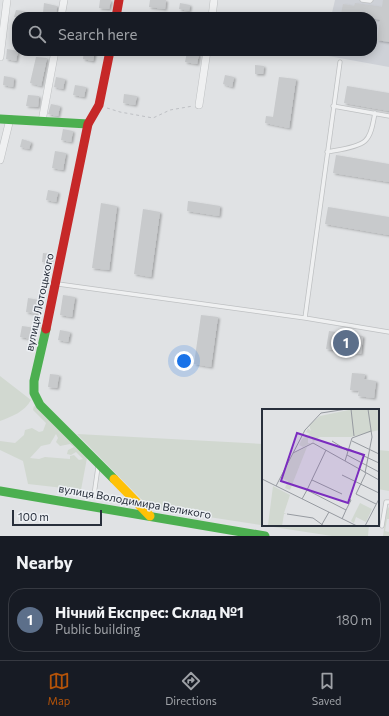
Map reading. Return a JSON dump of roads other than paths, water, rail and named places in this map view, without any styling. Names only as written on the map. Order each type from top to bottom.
[{"type":"street","points":[[0,57],[8,0]]},
{"type":"street","points":[[62,12],[64,0]]},
{"type":"street","points":[[117,12],[119,0]]},
{"type":"street","points":[[213,12],[214,0]]},
{"type":"street","points":[[42,121],[54,56]]},
{"type":"street","name":"вулиця Лотоцького","points":[[109,56],[99,105],[88,124],[56,284],[34,381],[34,393],[40,405],[150,516]]},
{"type":"street","points":[[199,105],[206,56]]},
{"type":"street","points":[[0,119],[88,124]]},
{"type":"street","points":[[0,160],[10,120]]},
{"type":"street","name":"вулиця Володимира Великого","points":[[0,491],[265,536]]},
{"type":"lane","points":[[362,0],[371,0]]},
{"type":"lane","points":[[305,318],[340,62]]},
{"type":"lane","points":[[333,106],[389,116]]},
{"type":"lane","points":[[327,152],[353,146],[365,141],[371,129],[375,113]]},
{"type":"lane","points":[[56,284],[305,318],[389,332]]},
{"type":"lane","points":[[98,464],[94,495],[136,502]]},
{"type":"lane","points":[[382,526],[386,502],[389,502]]},
{"type":"place","name":"Нічний Експрес: Склад №1","points":[[346,343]]}]
